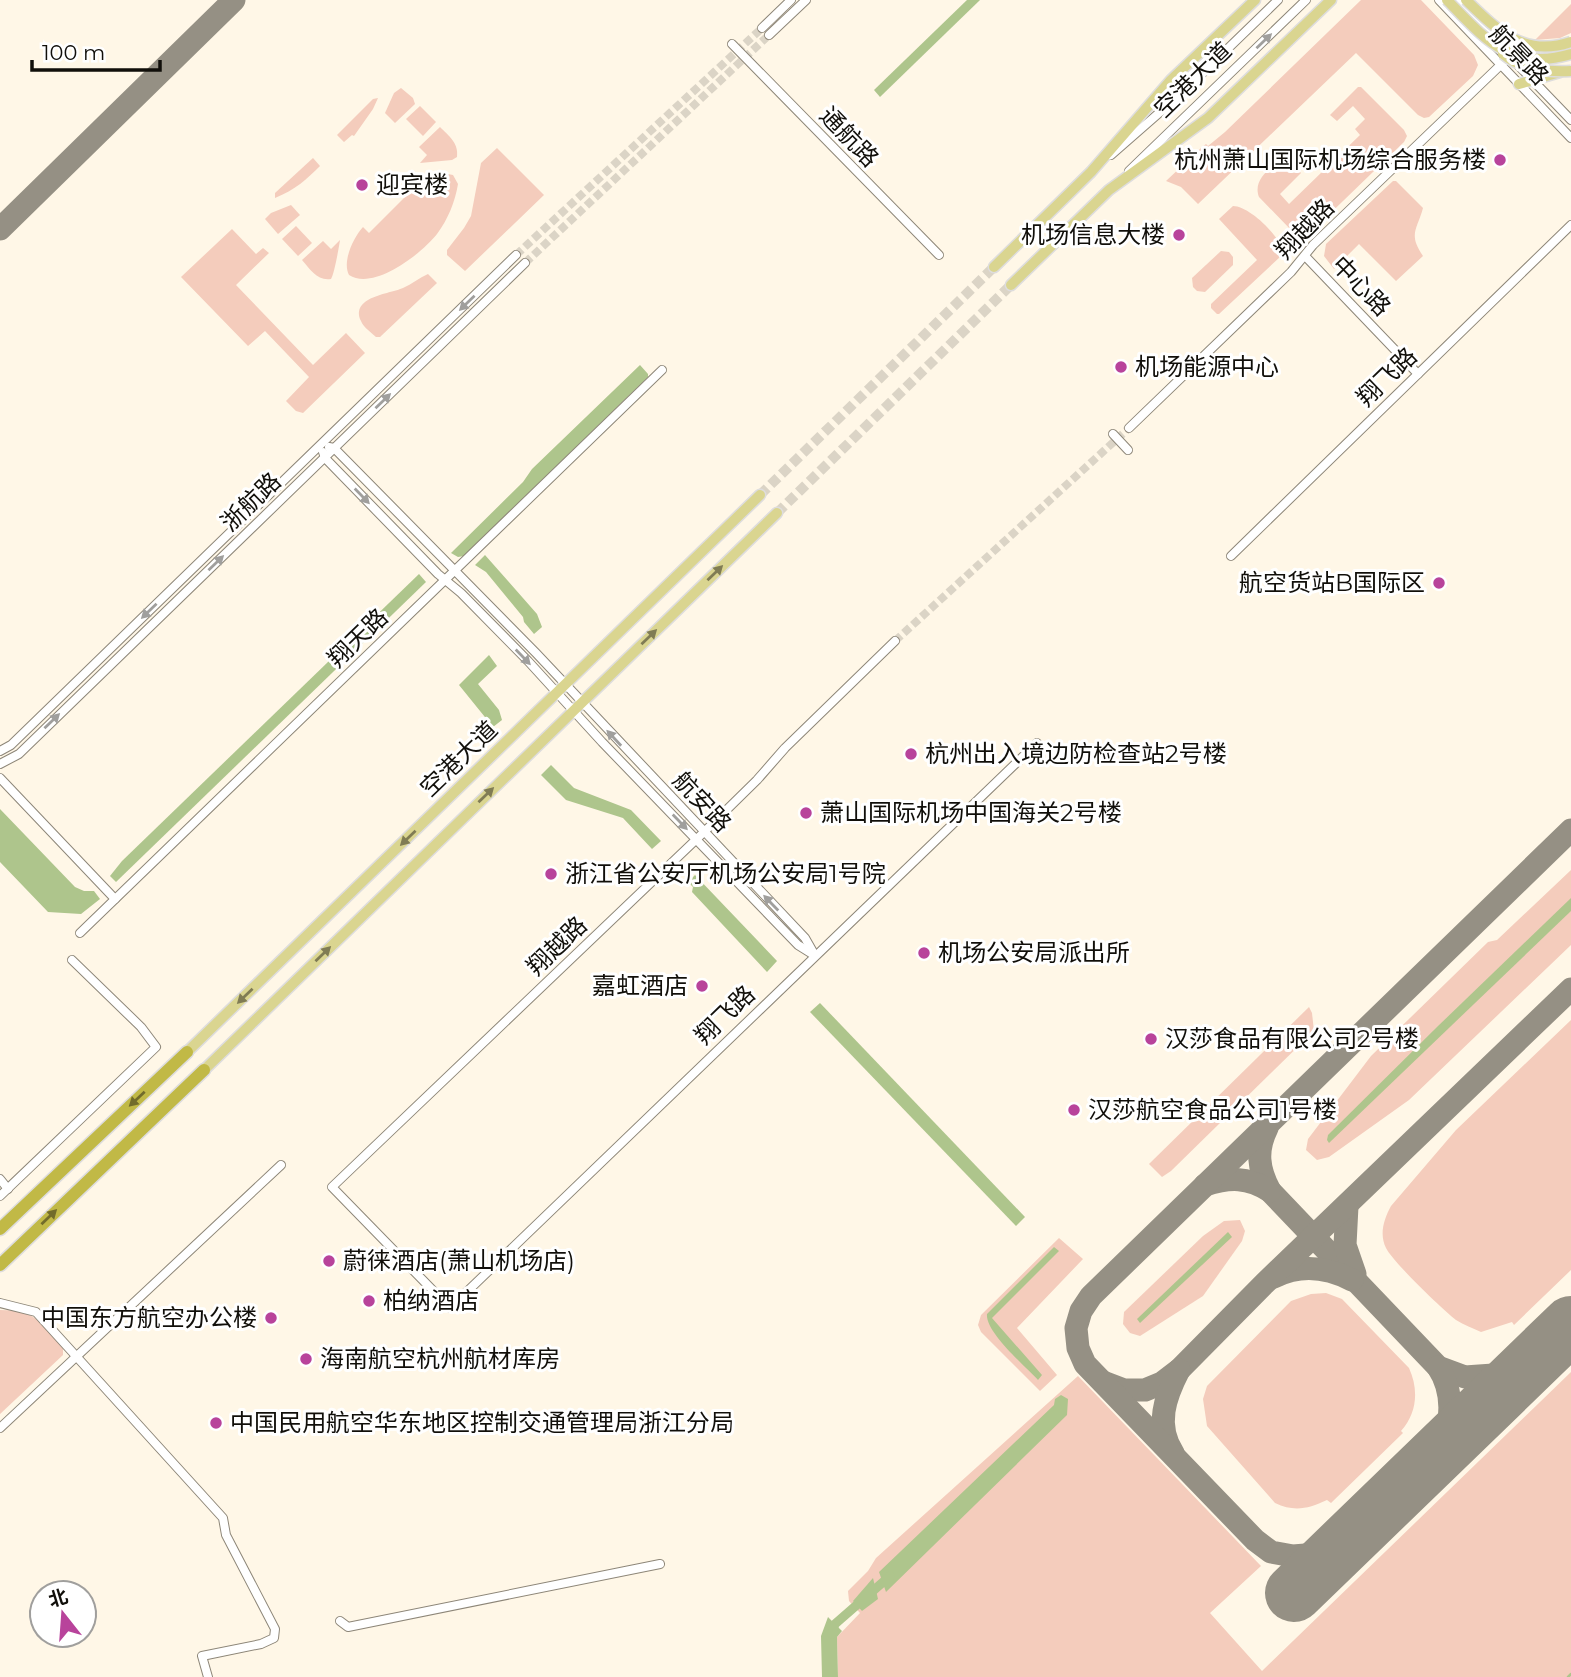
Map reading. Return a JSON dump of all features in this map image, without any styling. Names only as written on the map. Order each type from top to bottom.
[{"type":"highway","points":[[0,1229],[187,1052]]},
{"type":"highway","points":[[0,1265],[204,1070]]},
{"type":"main road","name":"空港大道","points":[[994,267],[1091,172],[1171,80],[1255,0]]},
{"type":"main road","name":"空港大道","points":[[1011,285],[1109,190],[1208,118],[1331,0]]},
{"type":"main road","points":[[1447,0],[1511,60],[1522,66],[1552,71],[1571,69]]},
{"type":"main road","points":[[1466,0],[1494,28],[1517,41],[1551,46],[1571,41]]},
{"type":"main road","points":[[1510,57],[1527,55],[1571,41]]},
{"type":"main road","points":[[1496,47],[1507,53],[1542,59],[1571,54]]},
{"type":"main road","points":[[1519,83],[1571,69]]},
{"type":"main road","name":"空港大道","points":[[187,1052],[760,495]]},
{"type":"main road","name":"空港大道","points":[[204,1070],[777,513]]},
{"type":"street","points":[[762,28],[791,0]]},
{"type":"street","points":[[769,35],[806,0]]},
{"type":"street","name":"空港大道","points":[[1091,172],[1183,92],[1278,0]]},
{"type":"street","name":"空港大道","points":[[1109,190],[1306,0]]},
{"type":"street","name":"航景路","points":[[1439,0],[1571,138]]},
{"type":"street","name":"航景路","points":[[1456,0],[1571,120]]},
{"type":"street","name":"通航路","points":[[733,44],[939,255]]},
{"type":"street","name":"翔越路","points":[[1129,428],[1305,256],[1313,245],[1510,57]]},
{"type":"street","name":"翔飞路","points":[[1231,556],[1571,225]]},
{"type":"street","name":"浙航路","points":[[0,751],[11,745],[516,255]]},
{"type":"street","name":"中心路","points":[[1305,256],[1418,374]]},
{"type":"street","name":"浙航路","points":[[0,764],[19,754],[525,263]]},
{"type":"street","name":"翔天路","points":[[80,933],[662,370]]},
{"type":"street","points":[[1113,434],[1128,450]]},
{"type":"street","name":"航安路","points":[[321,444],[334,448],[455,571],[696,839],[798,945],[814,955]]},
{"type":"street","name":"航安路","points":[[321,444],[325,458],[445,580],[561,689]]},
{"type":"street","name":"翔越路","points":[[441,1299],[332,1186],[704,832],[785,748],[895,641]]},
{"type":"street","name":"航安路","points":[[577,706],[704,832],[805,939],[814,955]]},
{"type":"street","name":"翔飞路","points":[[441,1299],[450,1308],[1037,743]]},
{"type":"street","points":[[0,778],[115,899]]},
{"type":"street","points":[[0,1196],[156,1047],[141,1027],[72,960]]},
{"type":"street","points":[[0,1428],[281,1165]]},
{"type":"street","points":[[0,1179],[8,1189]]},
{"type":"street","points":[[0,1303],[36,1312],[223,1518],[226,1535],[275,1629],[274,1637],[261,1644],[202,1656],[208,1677]]},
{"type":"street","points":[[340,1621],[348,1627],[660,1564]]},
{"type":"shaded area","points":[[967,0],[980,0],[880,97],[874,90]]},
{"type":"shaded area","points":[[1361,0],[1421,0],[1474,55],[1478,65],[1473,76],[1429,117],[1424,118],[1356,53],[1198,204],[1181,187],[1166,181],[1201,148],[1206,144],[1208,146],[1225,132]]},
{"type":"shaded area","points":[[1571,4],[1571,33],[1560,38],[1535,40]]},
{"type":"shaded area","points":[[1358,87],[1404,130],[1407,136],[1404,142],[1312,231],[1306,234],[1292,231],[1259,197],[1258,185],[1269,169],[1284,156],[1301,173],[1280,194],[1289,204],[1360,135],[1355,129],[1365,119],[1353,106],[1337,121],[1330,115]]},
{"type":"shaded area","points":[[401,88],[413,98],[415,104],[395,123],[385,113],[394,93]]},
{"type":"shaded area","points":[[378,98],[354,136],[344,142],[337,135],[373,99]]},
{"type":"shaded area","points":[[420,106],[436,122],[423,136],[406,119]]},
{"type":"shaded area","points":[[440,127],[455,144],[457,157],[452,160],[420,163],[427,155],[419,147]]},
{"type":"shaded area","points":[[497,148],[544,195],[465,271],[447,255],[447,250],[471,216],[481,163]]},
{"type":"shaded area","points":[[313,158],[320,166],[300,184],[275,198],[275,193]]},
{"type":"shaded area","points":[[438,172],[453,175],[458,184],[450,210],[437,234],[409,260],[384,274],[359,279],[349,275],[347,264],[350,250],[363,227],[369,233],[409,193],[404,187],[425,175]]},
{"type":"shaded area","points":[[1393,181],[1423,208],[1415,237],[1423,256],[1396,281],[1359,244],[1334,269],[1324,256],[1326,244]]},
{"type":"shaded area","points":[[291,205],[300,215],[278,234],[265,219],[271,213]]},
{"type":"shaded area","points":[[1233,206],[1240,207],[1262,222],[1276,237],[1283,251],[1280,257],[1217,314],[1211,304],[1257,260],[1219,219]]},
{"type":"shaded area","points":[[296,226],[312,243],[298,256],[282,239]]},
{"type":"shaded area","points":[[232,229],[256,254],[263,248],[269,253],[236,285],[313,365],[346,333],[365,353],[303,413],[296,411],[286,401],[309,377],[265,331],[248,346],[181,277]]},
{"type":"shaded area","points":[[340,240],[331,279],[318,277],[302,260],[323,241],[331,249]]},
{"type":"shaded area","points":[[1221,251],[1229,252],[1233,257],[1233,265],[1205,292],[1197,291],[1193,287],[1192,278]]},
{"type":"shaded area","points":[[428,274],[437,283],[380,337],[376,337],[361,321],[359,313],[366,302],[403,288]]},
{"type":"shaded area","points":[[640,365],[648,377],[464,556],[458,557],[451,553],[523,482],[532,469]]},
{"type":"shaded area","points":[[485,555],[537,614],[542,627],[534,634],[486,572],[475,565]]},
{"type":"shaded area","points":[[419,574],[426,582],[116,882],[110,876],[122,861]]},
{"type":"shaded area","points":[[489,655],[497,666],[478,684],[499,710],[502,720],[493,727],[459,685]]},
{"type":"shaded area","points":[[551,765],[574,788],[631,810],[661,841],[652,849],[623,818],[566,800],[541,775]]},
{"type":"shaded area","points":[[0,809],[75,887],[94,891],[100,899],[81,914],[48,912],[0,862]]},
{"type":"shaded area","points":[[1571,870],[1571,945],[1409,1100],[1329,1157],[1317,1160],[1306,1150],[1308,1139],[1371,1056],[1488,942],[1497,940]]},
{"type":"shaded area","points":[[695,875],[777,961],[767,972],[692,892],[693,887],[688,882]]},
{"type":"shaded area","points":[[1571,898],[1571,911],[1329,1143],[1328,1135]]},
{"type":"shaded area","points":[[820,1003],[1025,1217],[1016,1226],[810,1012]]},
{"type":"shaded area","points":[[1309,1007],[1314,1031],[1162,1177],[1149,1164]]},
{"type":"shaded area","points":[[1571,1020],[1571,1270],[1514,1325],[1512,1322],[1481,1332],[1456,1320],[1390,1255],[1384,1243],[1384,1221],[1391,1206],[1456,1130]]},
{"type":"shaded area","points":[[1240,1220],[1245,1231],[1242,1241],[1203,1296],[1140,1336],[1130,1333],[1123,1324],[1124,1312],[1203,1236],[1224,1221]]},
{"type":"shaded area","points":[[1228,1232],[1232,1237],[1140,1323],[1137,1319]]},
{"type":"shaded area","points":[[1059,1238],[1083,1259],[1017,1328],[1057,1375],[1040,1391],[981,1332],[978,1325],[981,1315]]},
{"type":"shaded area","points":[[1054,1247],[1059,1251],[992,1318],[1042,1375],[1038,1380],[992,1330],[987,1314]]},
{"type":"shaded area","points":[[1326,1293],[1342,1299],[1409,1368],[1415,1401],[1410,1417],[1401,1431],[1403,1433],[1331,1503],[1327,1500],[1314,1506],[1288,1508],[1275,1503],[1207,1426],[1203,1399],[1207,1386],[1291,1301],[1311,1294]]},
{"type":"shaded area","points":[[0,1310],[22,1312],[36,1319],[63,1347],[63,1355],[0,1414]]},
{"type":"shaded area","points":[[1571,1372],[1571,1677],[838,1677],[837,1637],[860,1613],[849,1601],[848,1591],[868,1571],[876,1558],[1078,1376],[1261,1566],[1210,1613],[1262,1671]]},
{"type":"shaded area","points":[[1061,1395],[1068,1399],[1067,1415],[886,1592],[879,1572],[1054,1405],[1055,1399]]},
{"type":"shaded area","points":[[873,1578],[878,1599],[862,1611],[853,1601]]},
{"type":"shaded area","points":[[828,1617],[842,1631],[837,1637],[838,1677],[822,1677],[821,1636]]},
{"type":"waterway","points":[[832,1634],[835,1624],[890,1576]]},
{"type":"waterway","points":[[1568,1677],[1571,1674]]},
{"type":"taxiway","points":[[0,229],[234,0]]},
{"type":"taxiway","points":[[1352,1537],[1318,1554],[1293,1556],[1271,1552],[1255,1540],[1085,1364],[1078,1348],[1076,1328],[1081,1311],[1091,1296],[1571,830]]},
{"type":"taxiway","points":[[1103,1382],[1124,1390],[1145,1390],[1162,1383],[1179,1370],[1264,1284],[1571,989]]},
{"type":"taxiway","points":[[1267,1128],[1261,1144],[1260,1160],[1270,1191],[1438,1367],[1465,1377],[1522,1373]]},
{"type":"taxiway","points":[[1205,1185],[1239,1180],[1254,1183],[1270,1191]]},
{"type":"taxiway","points":[[1347,1206],[1345,1245],[1355,1274]]},
{"type":"taxiway","points":[[1274,1277],[1294,1270],[1313,1269],[1333,1272],[1352,1280]]},
{"type":"taxiway","points":[[1438,1367],[1447,1387],[1450,1407],[1443,1450]]},
{"type":"taxiway","points":[[1173,1453],[1164,1432],[1163,1422],[1166,1401],[1179,1370]]},
{"type":"runway","points":[[1294,1593],[1571,1325]]},
{"type":"tunnel","points":[[516,255],[762,28]]},
{"type":"tunnel","points":[[525,263],[769,35]]},
{"type":"tunnel","points":[[760,495],[994,267]]},
{"type":"tunnel","points":[[777,513],[1011,285]]},
{"type":"tunnel","points":[[895,641],[1129,428]]},
{"type":"place","name":"杭州萧山国际机场综合服务楼","points":[[1500,160]]},
{"type":"place","name":"迎宾楼","points":[[362,185]]},
{"type":"place","name":"机场信息大楼","points":[[1179,235]]},
{"type":"place","name":"机场能源中心","points":[[1121,367]]},
{"type":"place","name":"航空货站B国际区","points":[[1439,583]]},
{"type":"place","name":"杭州出入境边防检查站2号楼","points":[[911,754]]},
{"type":"place","name":"萧山国际机场中国海关2号楼","points":[[806,813]]},
{"type":"place","name":"浙江省公安厅机场公安局1号院","points":[[551,874]]},
{"type":"place","name":"机场公安局派出所","points":[[924,953]]},
{"type":"place","name":"嘉虹酒店","points":[[702,986]]},
{"type":"place","name":"汉莎食品有限公司2号楼","points":[[1151,1039]]},
{"type":"place","name":"汉莎航空食品公司1号楼","points":[[1074,1110]]},
{"type":"place","name":"蔚徕酒店(萧山机场店)","points":[[329,1261]]},
{"type":"place","name":"柏纳酒店","points":[[369,1301]]},
{"type":"place","name":"中国东方航空办公楼","points":[[271,1318]]},
{"type":"place","name":"海南航空杭州航材库房","points":[[306,1359]]},
{"type":"place","name":"中国民用航空华东地区控制交通管理局浙江分局","points":[[216,1423]]}]
